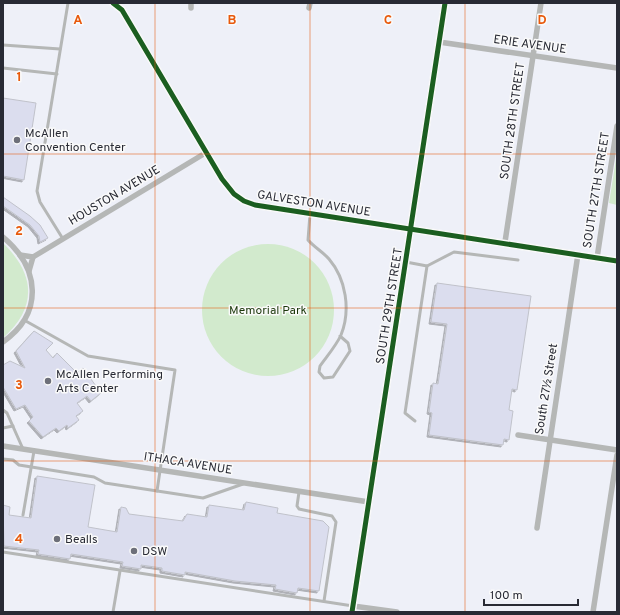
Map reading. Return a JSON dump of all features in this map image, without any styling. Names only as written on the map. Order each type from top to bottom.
[{"type":"street","name":"GALVESTON AVENUE","points":[[113,3],[122,10],[222,179],[234,194],[244,200],[255,205],[310,214],[505,242],[617,260]]},
{"type":"street","name":"SOUTH 29TH STREET","points":[[352,609],[412,229],[445,3]]},
{"type":"street","name":"SOUTH 28TH STREET","points":[[505,242],[541,3]]},
{"type":"street","name":"ERIE AVENUE","points":[[439,42],[617,68]]},
{"type":"street","name":"SOUTH 27TH STREET","points":[[597,258],[615,158],[617,126]]},
{"type":"street","name":"HOUSTON AVENUE","points":[[33,257],[207,152]]},
{"type":"street","points":[[3,237],[20,255],[29,271],[32,283],[32,298],[24,320],[17,330],[3,342]]},
{"type":"street","name":"South 27½ Street","points":[[537,528],[578,254]]},
{"type":"street","points":[[20,255],[33,257],[29,271]]},
{"type":"street","points":[[518,435],[617,450]]},
{"type":"street","name":"ITHACA AVENUE","points":[[3,446],[369,502]]},
{"type":"street","points":[[593,612],[617,455]]},
{"type":"street","points":[[352,609],[397,612]]},
{"type":"lane","points":[[63,239],[37,195],[68,3]]},
{"type":"lane","points":[[3,45],[60,49]]},
{"type":"lane","points":[[3,68],[57,74]]},
{"type":"lane","points":[[310,214],[308,240],[330,260],[344,288],[345,316],[340,336],[320,366],[319,372],[324,378],[333,377],[350,351],[348,343],[340,336]]},
{"type":"lane","points":[[406,262],[427,266],[454,252],[518,260]]},
{"type":"lane","points":[[415,421],[404,413],[427,266]]},
{"type":"lane","points":[[24,320],[88,356],[175,370],[157,491]]},
{"type":"lane","points":[[3,410],[7,413],[23,449]]},
{"type":"lane","points":[[3,428],[13,426]]},
{"type":"lane","points":[[24,515],[34,451]]},
{"type":"lane","points":[[3,459],[13,460],[19,465],[94,477],[104,483],[203,498],[245,483]]},
{"type":"lane","points":[[299,492],[297,506],[299,509],[332,516],[336,522],[324,601]]},
{"type":"lane","points":[[3,552],[324,601],[352,609]]},
{"type":"lane","points":[[113,612],[120,570]]},
{"type":"green space","points":[[617,153],[617,205],[609,203]]},
{"type":"green space","points":[[3,243],[14,255],[21,267],[26,279],[28,290],[27,302],[22,314],[3,338]]},
{"type":"green space","name":"Memorial Park","points":[[275,244],[287,246],[299,251],[315,263],[327,279],[332,291],[334,310],[332,329],[327,341],[315,357],[299,369],[287,374],[261,376],[249,374],[237,369],[221,357],[209,341],[204,329],[202,303],[204,291],[209,279],[221,263],[237,251],[249,246]]},
{"type":"building","name":"McAllen Convention Center","points":[[3,98],[36,103],[24,180],[3,176]]},
{"type":"building","points":[[3,197],[40,225],[48,238],[40,242],[39,236],[30,225],[3,206]]},
{"type":"building","points":[[437,283],[531,296],[517,390],[512,389],[509,410],[513,411],[509,440],[504,439],[503,445],[429,435],[432,413],[429,412],[433,383],[438,384],[447,324],[431,322]]},
{"type":"building","name":"McAllen Performing Arts Center","points":[[34,331],[53,343],[46,350],[53,358],[57,353],[77,373],[83,368],[101,393],[91,401],[87,396],[77,403],[83,411],[76,416],[79,420],[68,428],[67,425],[59,431],[56,428],[43,437],[29,421],[33,417],[25,405],[16,409],[3,387],[3,365],[10,361],[25,368],[16,351]]},
{"type":"building","points":[[37,476],[95,485],[88,527],[117,532],[121,507],[126,508],[129,514],[183,521],[187,514],[207,517],[209,505],[244,510],[246,502],[278,508],[277,513],[323,521],[329,527],[319,591],[298,588],[297,593],[275,589],[276,585],[235,581],[185,572],[185,575],[162,571],[162,568],[141,565],[141,569],[122,566],[123,562],[71,554],[70,559],[38,554],[39,550],[4,546],[3,505],[10,507],[9,515],[31,518]]},
{"type":"cycle path","points":[[113,3],[122,10],[222,179],[234,194],[244,201],[255,205],[617,261]]},
{"type":"cycle path","points":[[352,612],[445,3]]},
{"type":"place","name":"McAllen Convention Center","points":[[17,140]]},
{"type":"place","name":"McAllen Performing Arts Center","points":[[48,381]]},
{"type":"place","name":"Bealls","points":[[57,539]]},
{"type":"place","name":"DSW","points":[[134,551]]}]
